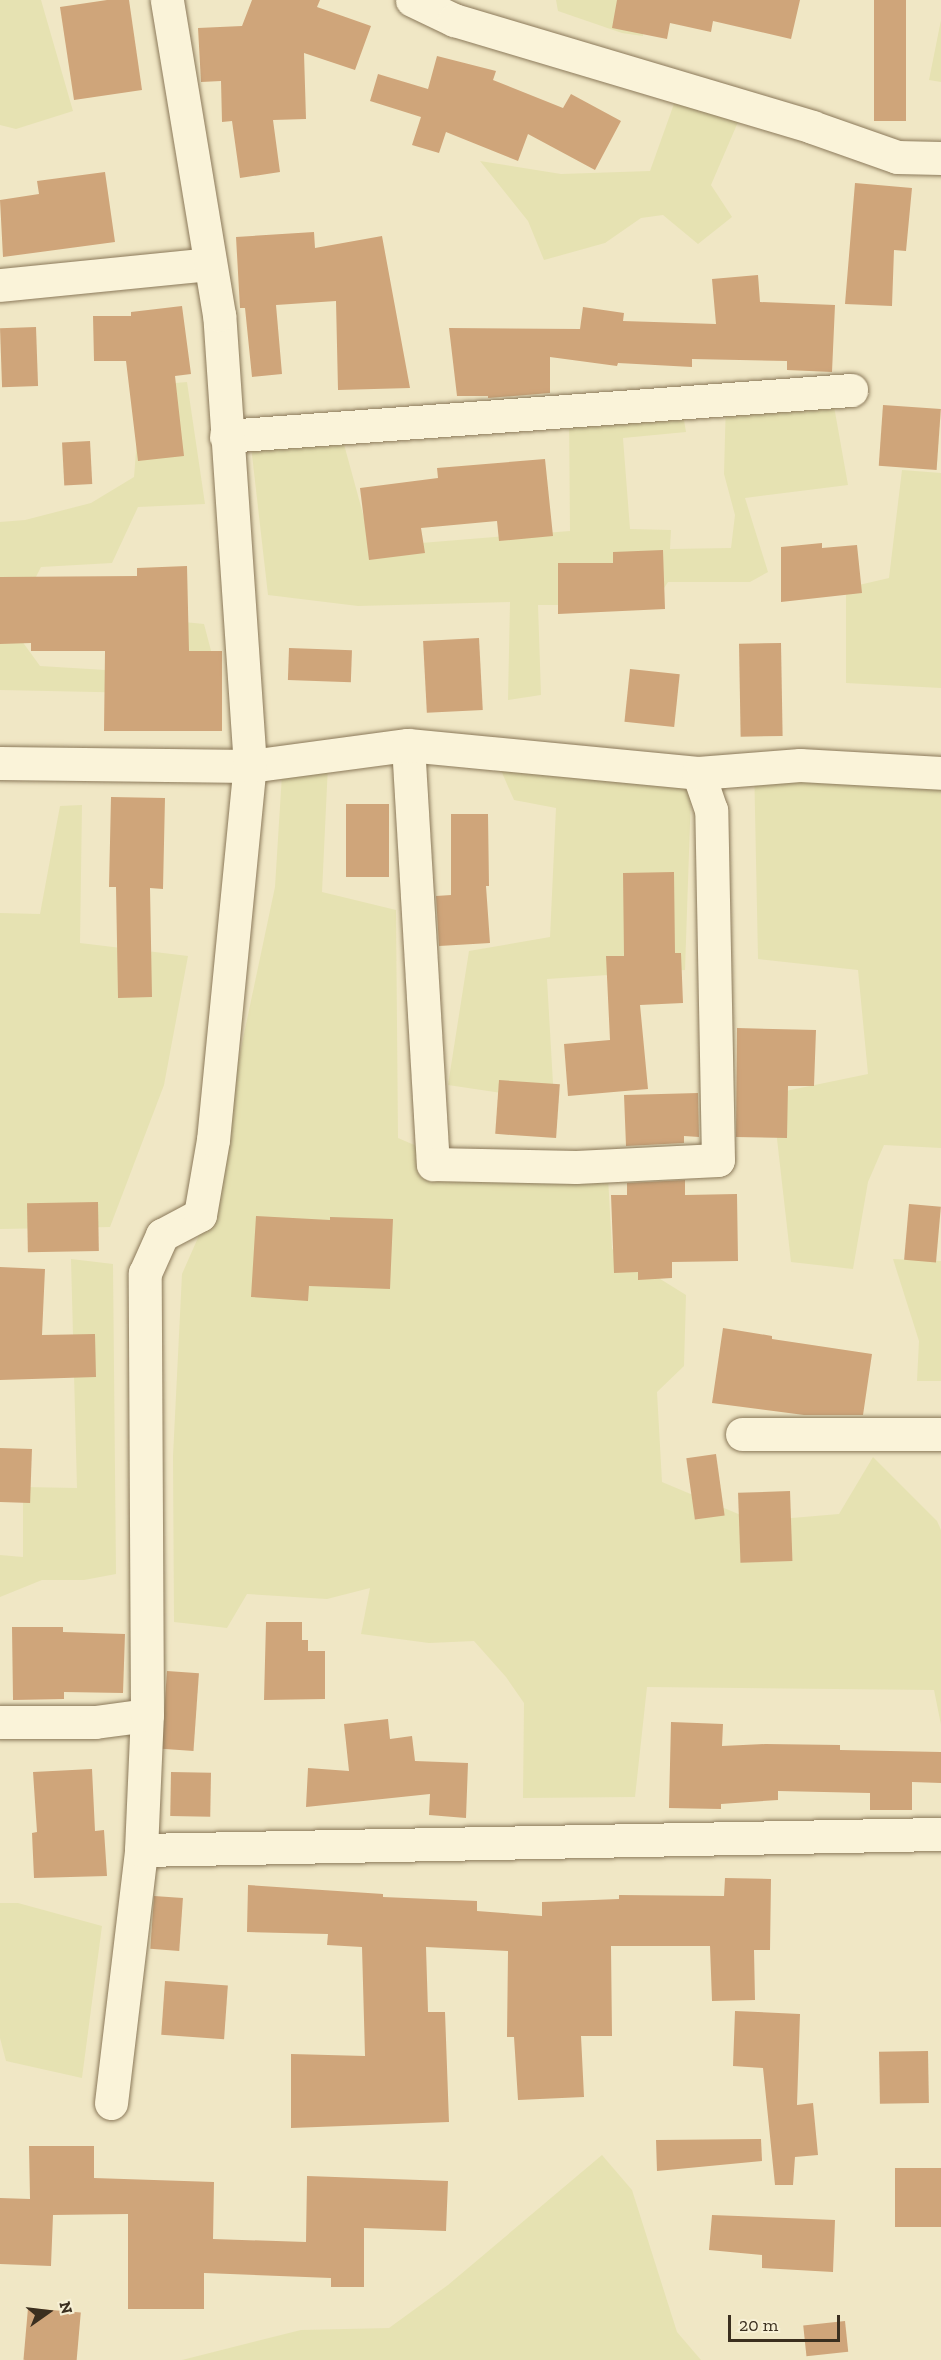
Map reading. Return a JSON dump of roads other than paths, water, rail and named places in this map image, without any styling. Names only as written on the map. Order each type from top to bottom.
[{"type":"street","points":[[111,2103],[141,1850],[147,1715],[146,1273],[162,1235],[200,1215],[213,1140],[250,766],[219,315],[167,0]]},
{"type":"street","points":[[412,0],[454,20],[812,127],[897,157],[941,158]]},
{"type":"street","points":[[0,285],[210,264]]},
{"type":"street","points":[[226,436],[851,390]]},
{"type":"street","points":[[408,745],[433,1164],[576,1167],[717,1160],[711,810],[698,773]]},
{"type":"street","points":[[0,762],[250,766],[408,745],[698,773],[800,765],[941,773]]},
{"type":"street","points":[[742,1434],[941,1434]]},
{"type":"street","points":[[0,1722],[95,1722],[147,1715]]},
{"type":"street","points":[[141,1850],[941,1834]]}]
